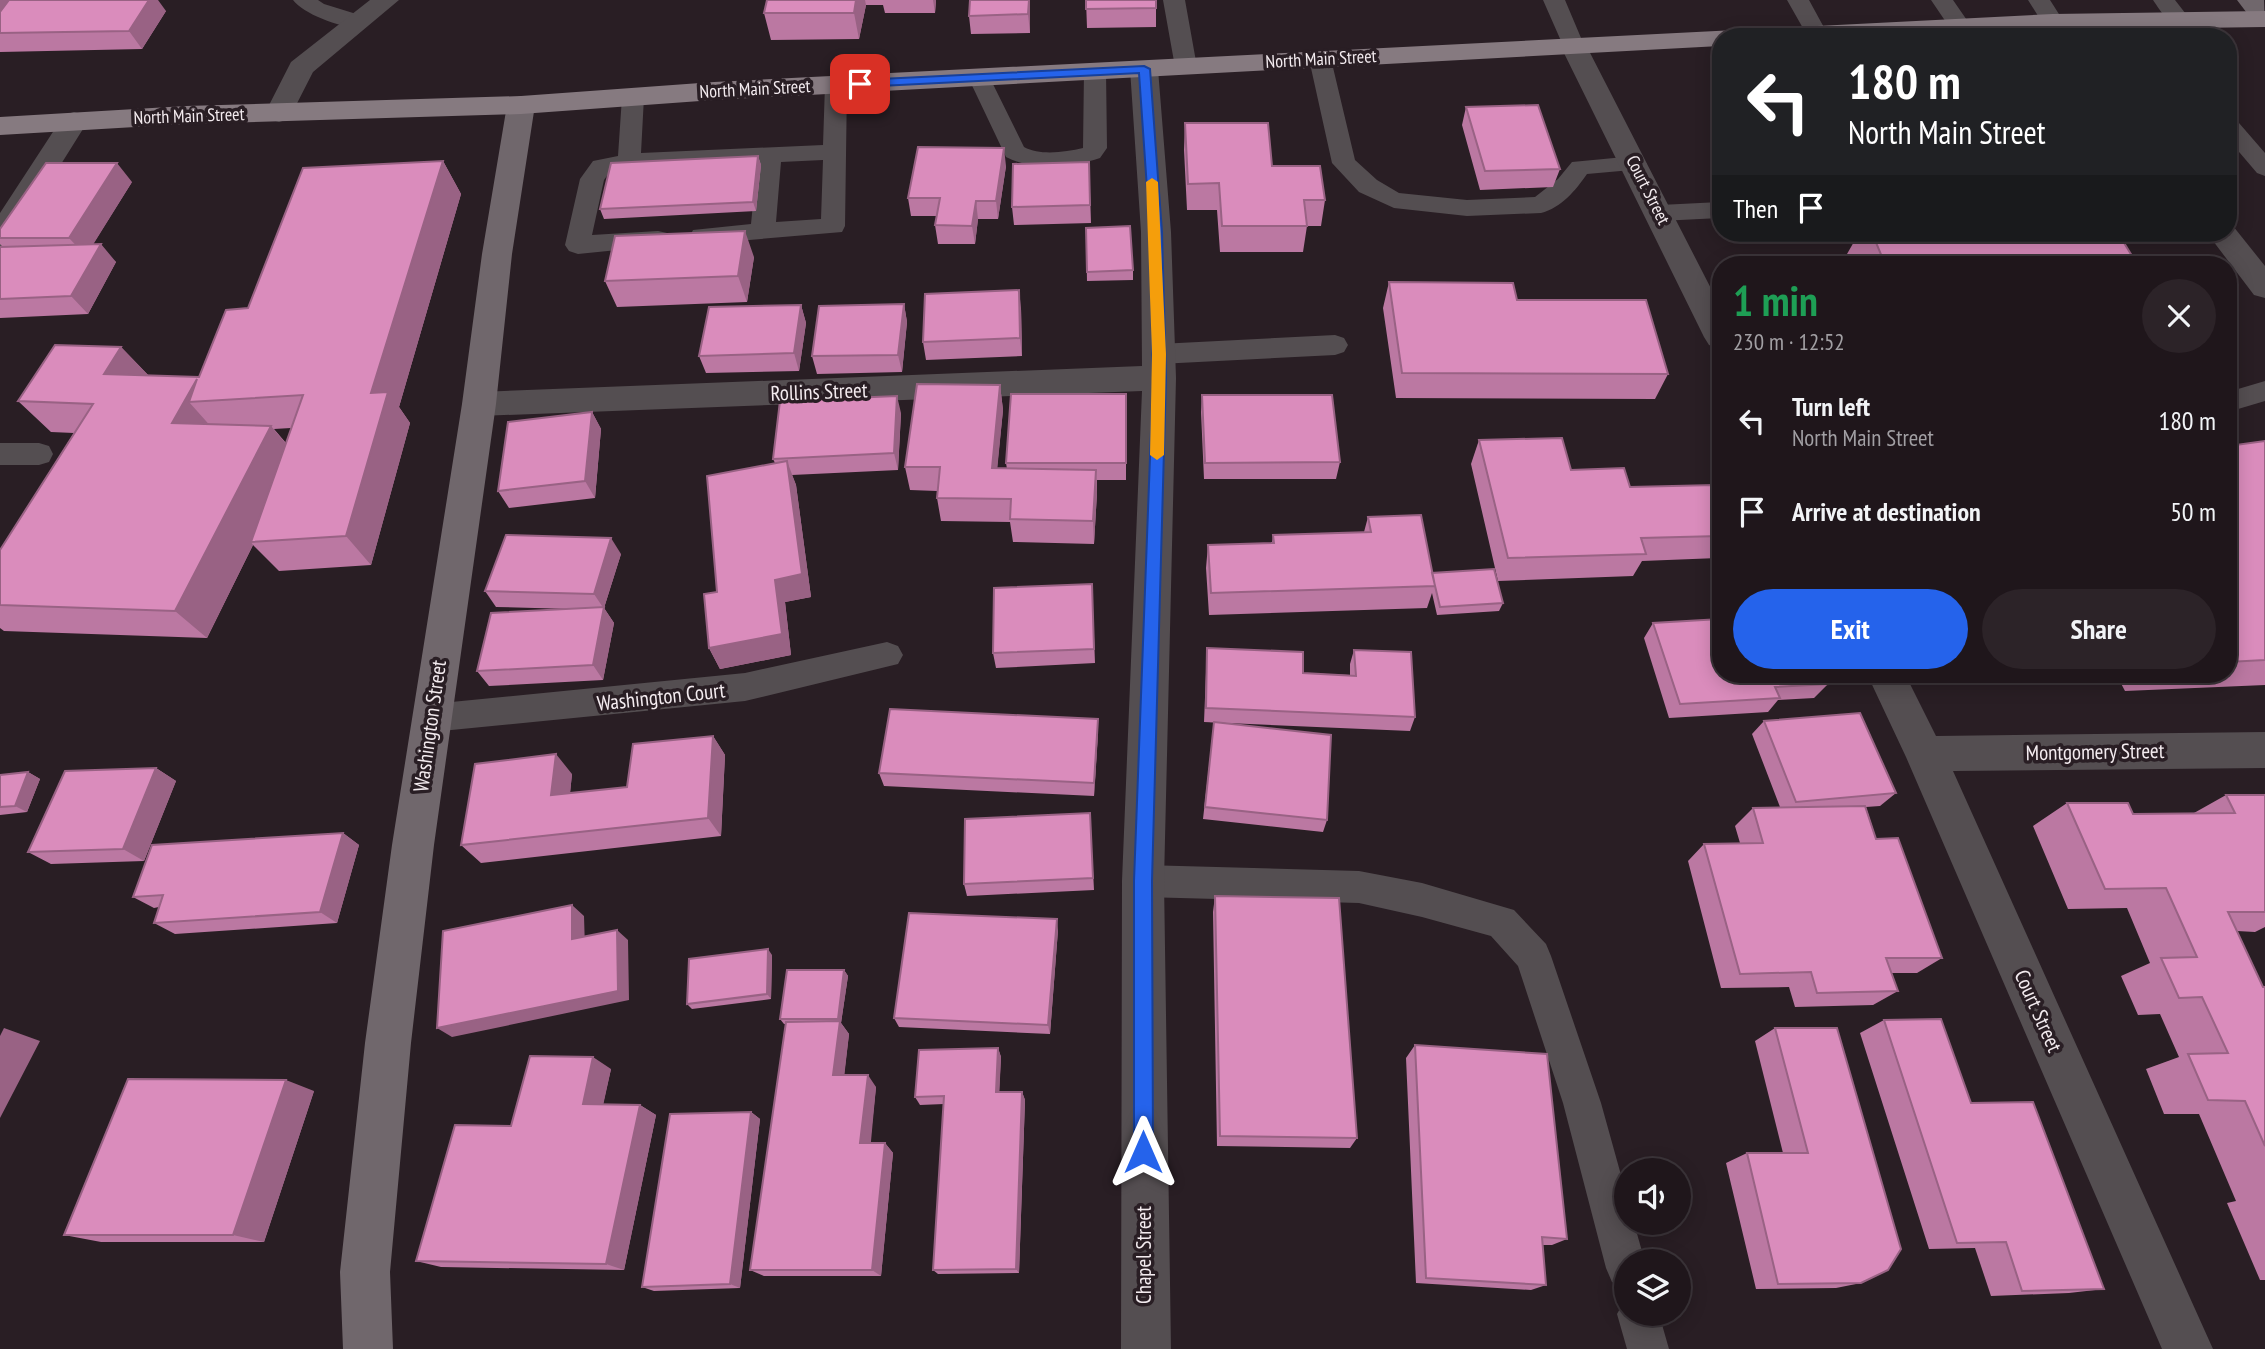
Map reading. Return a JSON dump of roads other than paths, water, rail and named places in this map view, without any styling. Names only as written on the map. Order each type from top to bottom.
[{"type":"main road","points":[[1919,28],[2171,9],[2265,19]]},
{"type":"main road","name":"North Main Street","points":[[0,126],[521,105],[979,77],[1712,38]]},
{"type":"street","points":[[279,113],[301,68],[386,0]]},
{"type":"street","points":[[2250,0],[2265,19]]},
{"type":"street","name":"Court Street","points":[[1573,45],[1712,320]]},
{"type":"street","name":"Chapel Street","points":[[1144,69],[1156,232],[1159,366],[1143,881],[1146,1349]]},
{"type":"street","name":"Washington Street","points":[[368,1349],[365,1272],[389,1030],[497,254],[521,105]]},
{"type":"street","points":[[0,237],[74,121]]},
{"type":"street","points":[[2230,242],[2263,281]]},
{"type":"street","name":"Rollins Street","points":[[478,404],[1159,366]]},
{"type":"street","name":"Court Street","points":[[1890,683],[1925,754],[2188,1349]]},
{"type":"street","name":"Montgomery Street","points":[[1925,754],[2265,750]]},
{"type":"lane","points":[[304,0],[316,9],[358,22]]},
{"type":"lane","points":[[1174,0],[1186,67]]},
{"type":"lane","points":[[1554,0],[1573,45]]},
{"type":"lane","points":[[1798,0],[1813,28]]},
{"type":"lane","points":[[1942,0],[1960,26]]},
{"type":"lane","points":[[1320,59],[1344,163],[1368,186],[1394,200],[1467,208],[1541,205],[1567,185],[1580,167],[1635,164]]},
{"type":"lane","points":[[979,77],[1014,152],[1031,159],[1092,153],[1095,148],[1095,72]]},
{"type":"lane","points":[[836,85],[836,152],[833,226],[763,231],[706,224],[639,229],[578,245],[592,179],[601,166],[715,162],[770,154],[836,152]]},
{"type":"lane","points":[[634,97],[645,164]]},
{"type":"lane","points":[[2237,128],[2265,128]]},
{"type":"lane","points":[[2237,137],[2265,169]]},
{"type":"lane","points":[[763,231],[770,154]]},
{"type":"lane","points":[[1660,213],[1712,210]]},
{"type":"lane","points":[[1159,366],[1335,345]]},
{"type":"lane","points":[[2237,399],[2265,391]]},
{"type":"lane","points":[[0,454],[39,454]]},
{"type":"lane","name":"Washington Court","points":[[431,718],[745,687],[887,655]]},
{"type":"lane","points":[[1143,881],[1359,887],[1422,900],[1503,922],[1533,956],[1582,1103],[1621,1249]]},
{"type":"lane","points":[[1641,1326],[1648,1349]]}]
